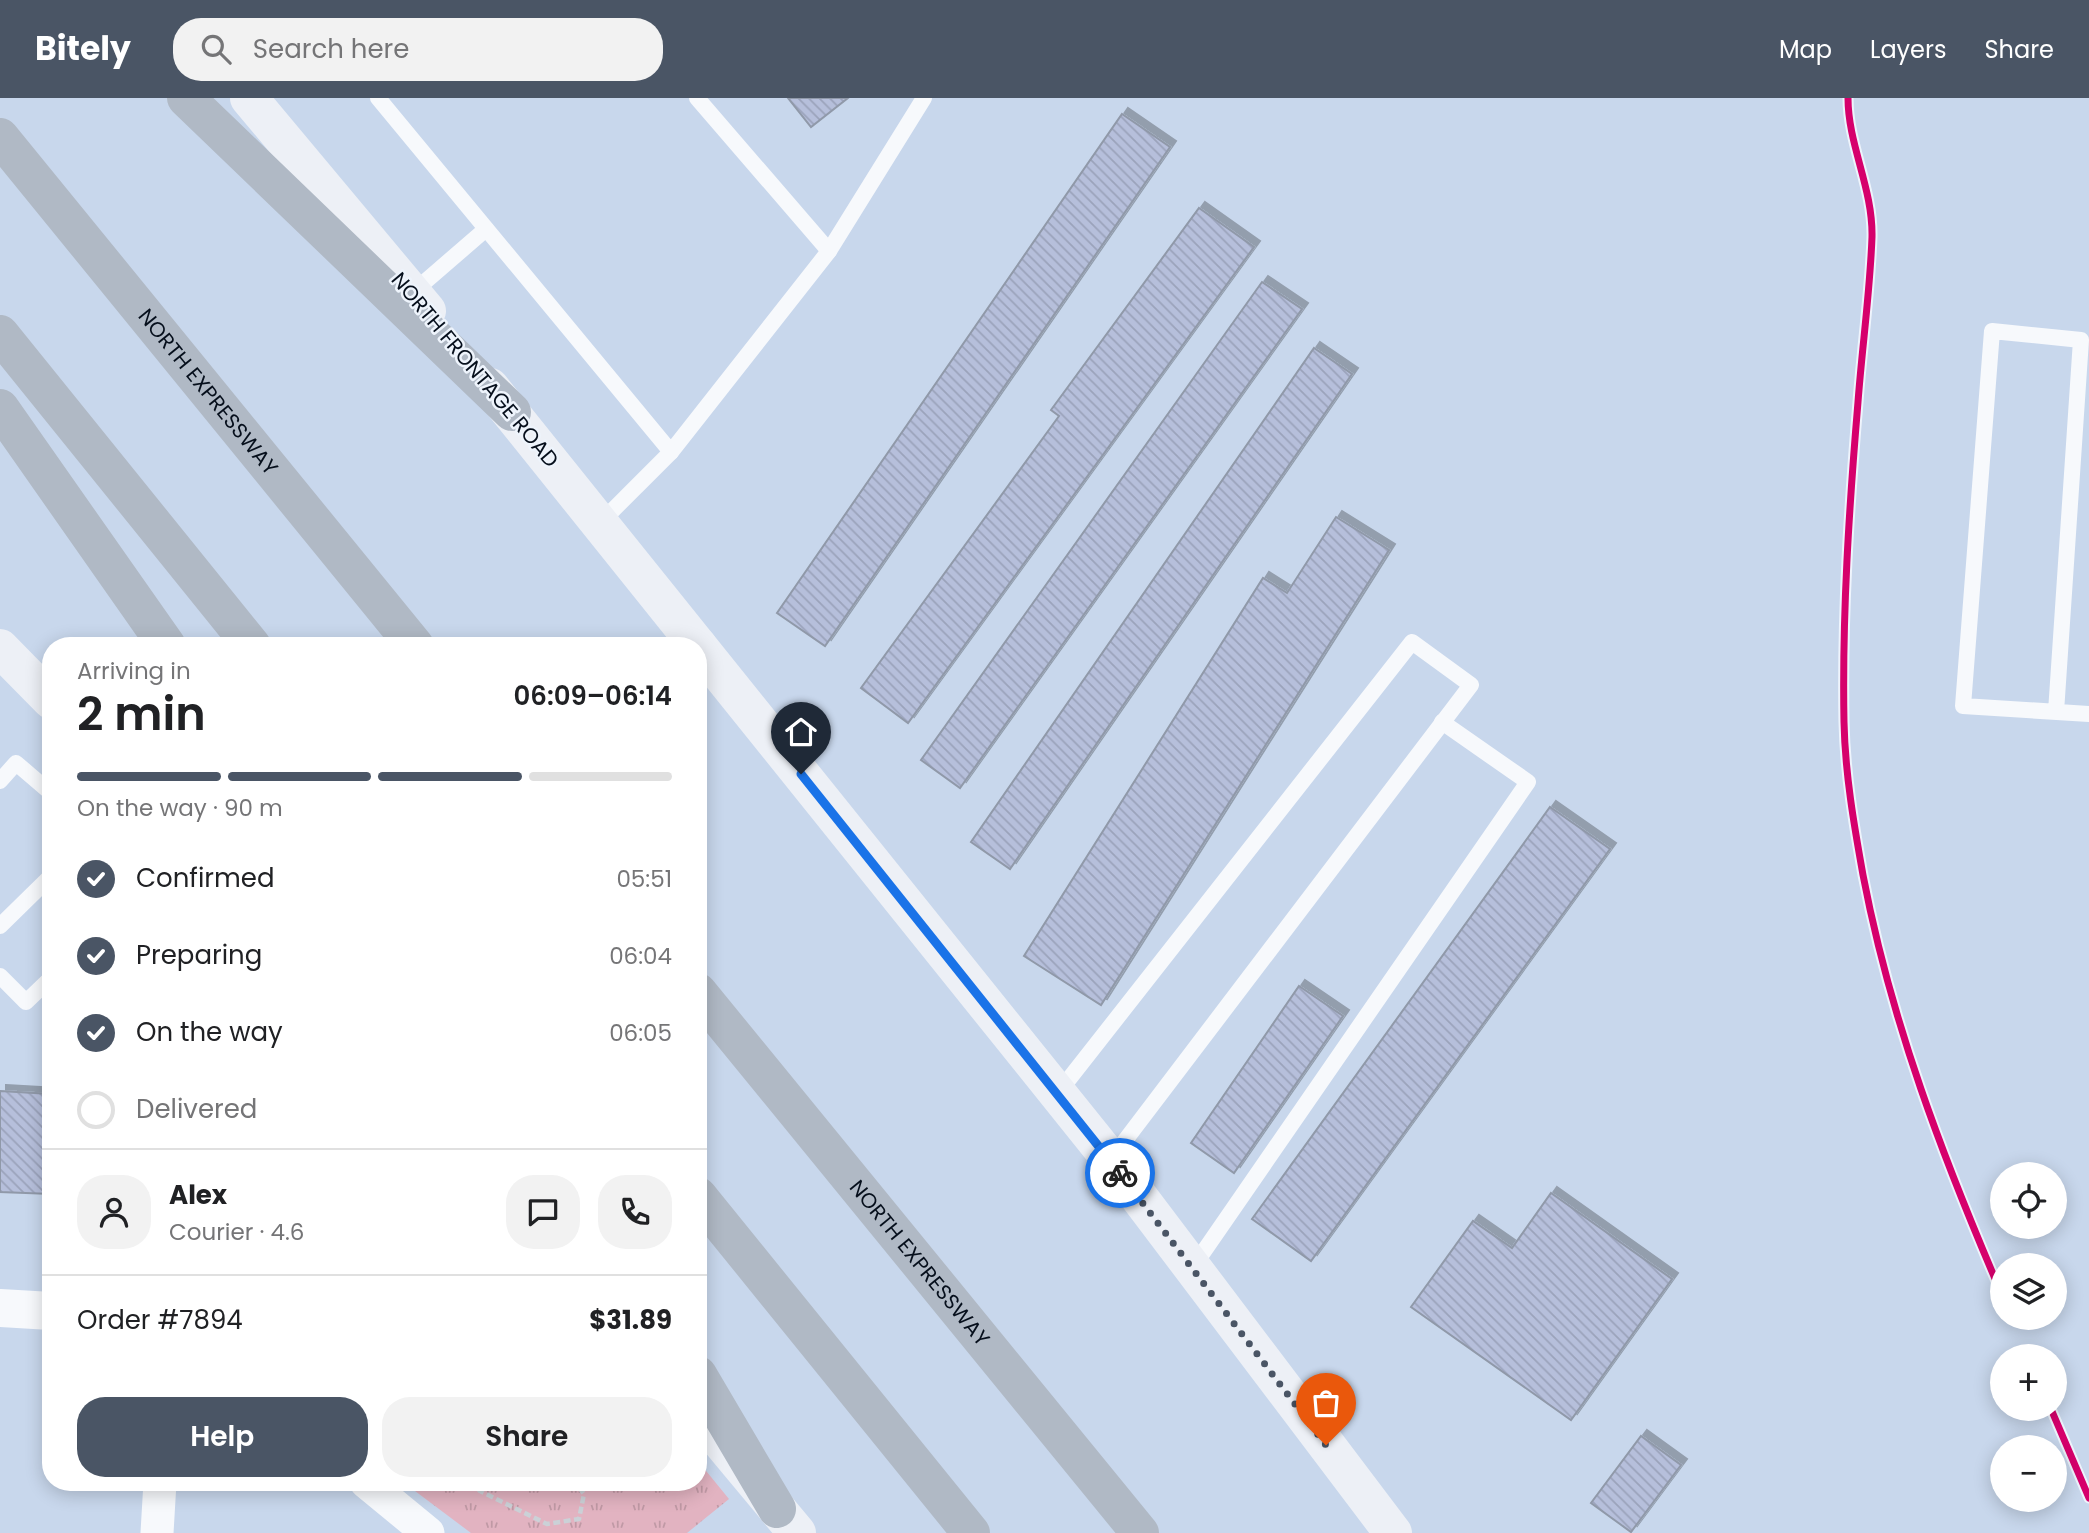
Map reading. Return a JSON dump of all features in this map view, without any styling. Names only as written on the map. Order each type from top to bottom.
[{"type":"highway","points":[[186,98],[512,412]]},
{"type":"highway","name":"NORTH EXPRESSWAY","points":[[0,137],[408,637]]},
{"type":"highway","points":[[0,334],[246,637]]},
{"type":"highway","points":[[0,408],[161,637]]},
{"type":"highway","name":"NORTH EXPRESSWAY","points":[[707,1003],[1140,1533]]},
{"type":"highway","points":[[707,1207],[971,1533]]},
{"type":"highway","points":[[707,1390],[787,1521]]},
{"type":"main road","name":"NORTH FRONTAGE ROAD","points":[[249,98],[512,412],[691,637]]},
{"type":"main road","points":[[0,648],[42,690]]},
{"type":"main road","name":"NORTH FRONTAGE ROAD","points":[[707,657],[1111,1160],[1393,1533]]},
{"type":"main road","points":[[707,1425],[787,1521]]},
{"type":"street","points":[[0,1307],[42,1310]]},
{"type":"street","points":[[157,1533],[159,1491]]},
{"type":"street","points":[[377,1491],[428,1533]]},
{"type":"lane","points":[[378,98],[671,452]]},
{"type":"lane","points":[[697,98],[829,251]]},
{"type":"lane","points":[[600,523],[671,452],[829,251],[924,98]]},
{"type":"lane","points":[[412,293],[486,229]]},
{"type":"lane","points":[[2056,712],[2081,340],[1992,331],[1963,706],[2056,712],[2089,714]]},
{"type":"lane","points":[[1057,1095],[1412,642],[1471,685],[1111,1160]]},
{"type":"lane","points":[[1192,1268],[1528,782],[1442,722]]},
{"type":"lane","points":[[0,781],[16,764],[42,786]]},
{"type":"lane","points":[[0,926],[42,885]]},
{"type":"lane","points":[[0,975],[26,1002],[42,987]]},
{"type":"path","points":[[480,1491],[547,1524],[579,1519],[584,1494],[582,1491]]},
{"type":"green space","points":[[707,1472],[729,1499],[687,1533],[471,1533],[415,1491],[707,1491]]},
{"type":"building","points":[[788,98],[848,98],[811,127]]},
{"type":"building","points":[[1122,114],[1170,147],[825,646],[777,613]]},
{"type":"building","points":[[1199,208],[1254,247],[908,723],[861,688],[1059,416],[1051,410]]},
{"type":"building","points":[[1262,282],[1302,309],[960,788],[921,760]]},
{"type":"building","points":[[1314,348],[1352,374],[1010,869],[971,842]]},
{"type":"building","points":[[1336,517],[1389,550],[1101,1005],[1024,956],[1263,578],[1287,593]]},
{"type":"building","points":[[1550,807],[1610,849],[1311,1261],[1252,1219]]},
{"type":"building","points":[[1299,986],[1343,1016],[1234,1173],[1191,1143]]},
{"type":"building","points":[[0,1091],[42,1093],[42,1194],[0,1192]]},
{"type":"building","points":[[1551,1193],[1672,1279],[1571,1420],[1411,1307],[1473,1221],[1512,1248]]},
{"type":"building","points":[[1641,1436],[1681,1465],[1631,1532],[1591,1503]]},
{"type":"cycle path","points":[[1848,98],[1852,133],[1869,201],[1872,237],[1845,602],[1844,722],[1850,799],[1863,875],[1888,983],[1939,1141],[1990,1266]]},
{"type":"cycle path","points":[[2056,1421],[2089,1498]]},
{"type":"way so far","points":[[1120,1173],[1326,1445]]},
{"type":"route","points":[[801,774],[1120,1173]]}]
